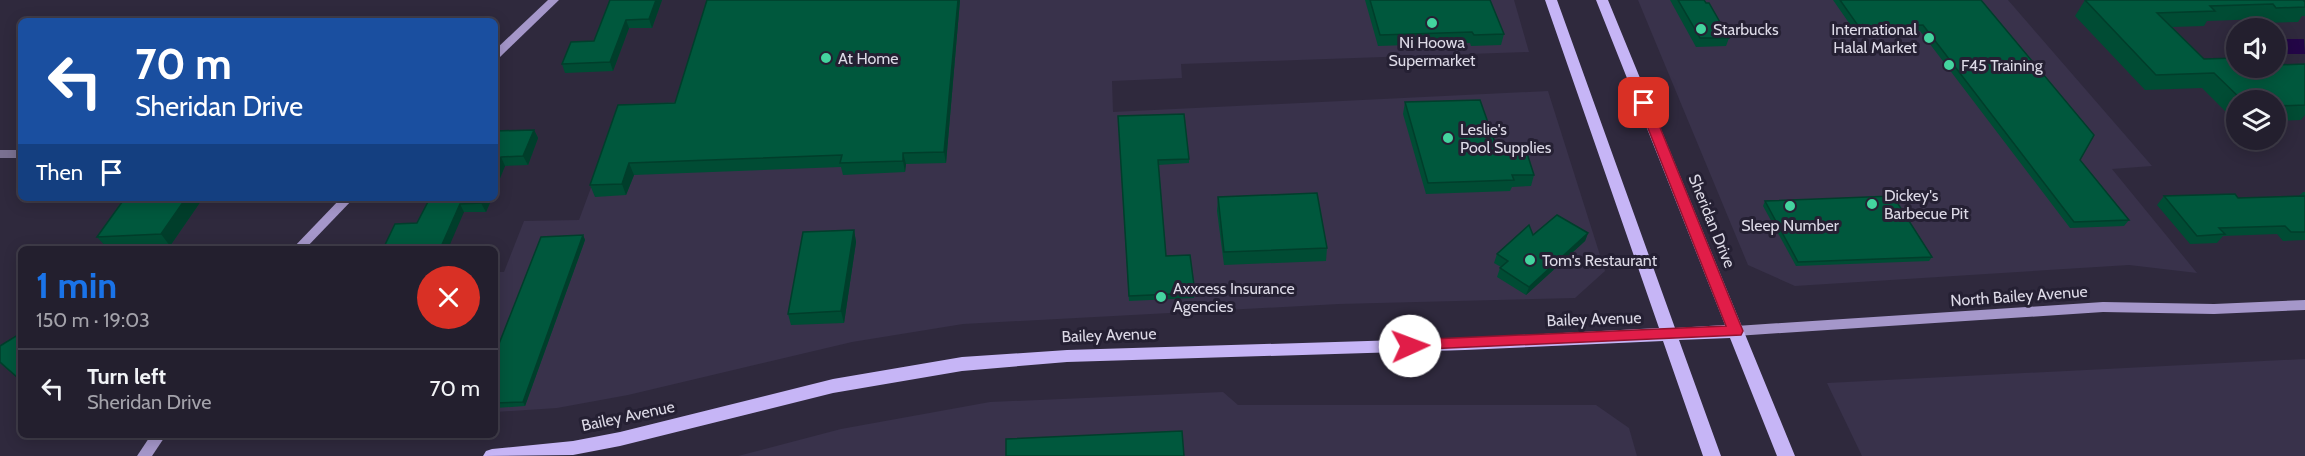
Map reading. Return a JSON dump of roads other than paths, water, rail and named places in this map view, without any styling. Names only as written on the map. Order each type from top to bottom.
[{"type":"main road","points":[[1551,0],[1712,456]]},
{"type":"main road","name":"Sheridan Drive","points":[[1602,0],[1786,456]]},
{"type":"main road","name":"Bailey Avenue","points":[[492,456],[573,448],[620,439],[833,386],[962,364],[1067,356],[1736,331]]},
{"type":"street","points":[[498,53],[554,0]]},
{"type":"street","points":[[0,154],[18,154]]},
{"type":"street","points":[[300,246],[345,201]]},
{"type":"street","name":"North Bailey Avenue","points":[[1736,331],[2103,307],[2214,309],[2305,305]]},
{"type":"street","points":[[144,456],[157,438]]},
{"type":"place","name":"Ni Hoowa Supermarket","points":[[1432,23]]},
{"type":"place","name":"Starbucks","points":[[1701,29]]},
{"type":"place","name":"International Halal Market","points":[[1929,38]]},
{"type":"place","name":"At Home","points":[[826,58]]},
{"type":"place","name":"F45 Training","points":[[1949,65]]},
{"type":"place","name":"Leslie's Pool Supplies","points":[[1448,138]]},
{"type":"place","name":"Dickey's Barbecue Pit","points":[[1872,204]]},
{"type":"place","name":"Sleep Number","points":[[1790,206]]},
{"type":"place","name":"Tom's Restaurant","points":[[1530,260]]},
{"type":"place","name":"Axxcess Insurance Agencies","points":[[1161,297]]}]
